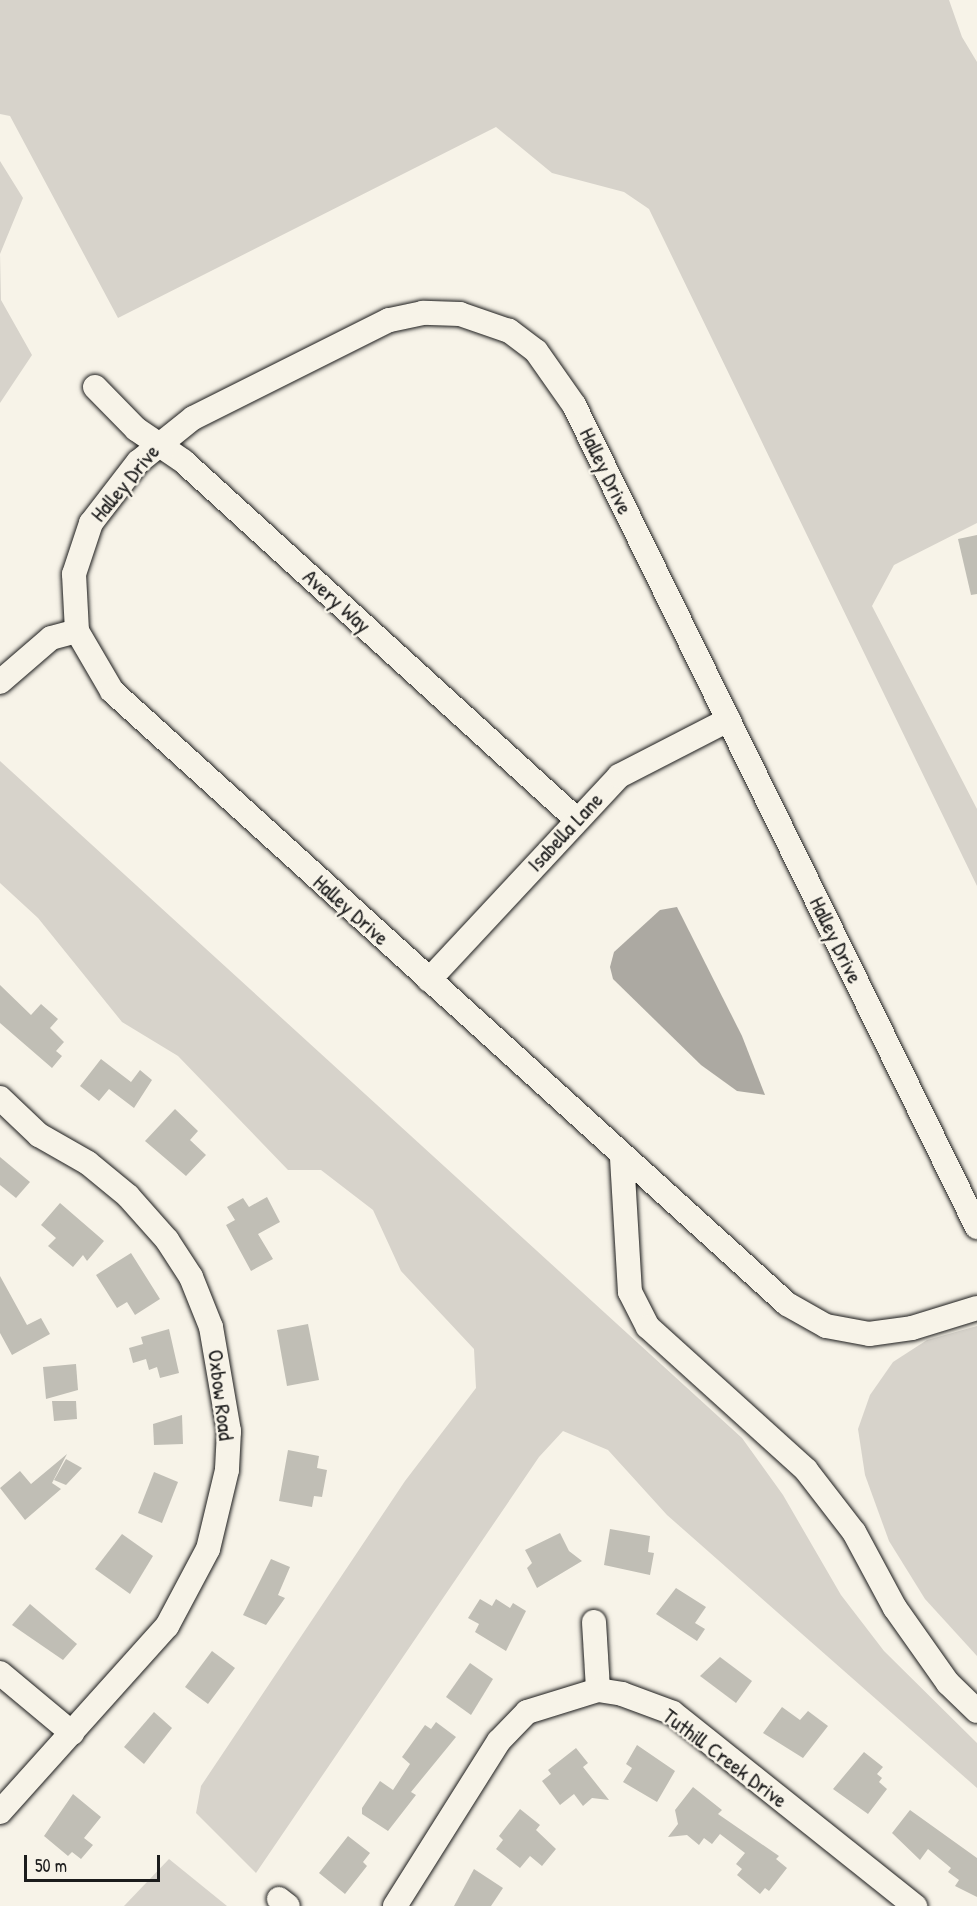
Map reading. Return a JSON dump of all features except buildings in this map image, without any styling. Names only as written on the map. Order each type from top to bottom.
[{"type":"street","name":"Halley Drive","points":[[977,1227],[565,389],[536,351],[494,324],[442,312],[389,320],[193,418],[156,443],[105,502],[82,540],[74,574],[77,631],[112,691],[767,1289],[826,1326],[891,1332],[977,1308]]},
{"type":"street","name":"Avery Way","points":[[95,387],[156,443],[183,461],[576,819]]},
{"type":"street","points":[[0,682],[51,638],[77,631]]},
{"type":"street","name":"Isabella Lane","points":[[429,981],[576,819],[639,762],[728,720]]},
{"type":"street","name":"Oxbow Road","points":[[0,1098],[39,1135],[88,1163],[128,1196],[167,1240],[191,1277],[211,1327],[228,1420],[226,1470],[219,1515],[200,1566],[167,1626],[0,1812]]},
{"type":"street","points":[[622,1158],[630,1292],[648,1327],[813,1478],[854,1532],[896,1608],[928,1655],[977,1711]]},
{"type":"street","points":[[594,1622],[598,1690]]},
{"type":"street","points":[[0,1673],[72,1733]]},
{"type":"street","name":"Tuthill Creek Drive","points":[[395,1906],[513,1726],[527,1712],[598,1690],[622,1694],[673,1713],[915,1906]]},
{"type":"shaded area","points":[[0,0],[949,0],[962,37],[977,62],[977,523],[894,565],[872,606],[977,809],[977,886],[649,209],[624,192],[552,173],[496,127],[118,318],[10,116],[0,114]]},
{"type":"shaded area","points":[[0,161],[23,198],[0,254]]},
{"type":"shaded area","points":[[0,254],[1,300],[32,355],[0,403]]},
{"type":"shaded area","points":[[0,761],[742,1438],[783,1495],[841,1595],[884,1651],[977,1743],[977,1788],[667,1515],[608,1450],[563,1431],[539,1457],[256,1873],[196,1813],[201,1786],[405,1481],[476,1388],[474,1349],[401,1271],[373,1210],[321,1170],[288,1170],[178,1056],[122,1022],[38,918],[0,883]]},
{"type":"shaded area","points":[[677,907],[742,1036],[765,1095],[737,1091],[701,1065],[613,979],[610,967],[614,952],[660,910]]},
{"type":"shaded area","points":[[977,1326],[977,1656],[925,1599],[889,1541],[865,1475],[858,1429],[870,1395],[893,1362],[927,1340]]},
{"type":"shaded area","points":[[169,1859],[227,1906],[124,1906]]}]
